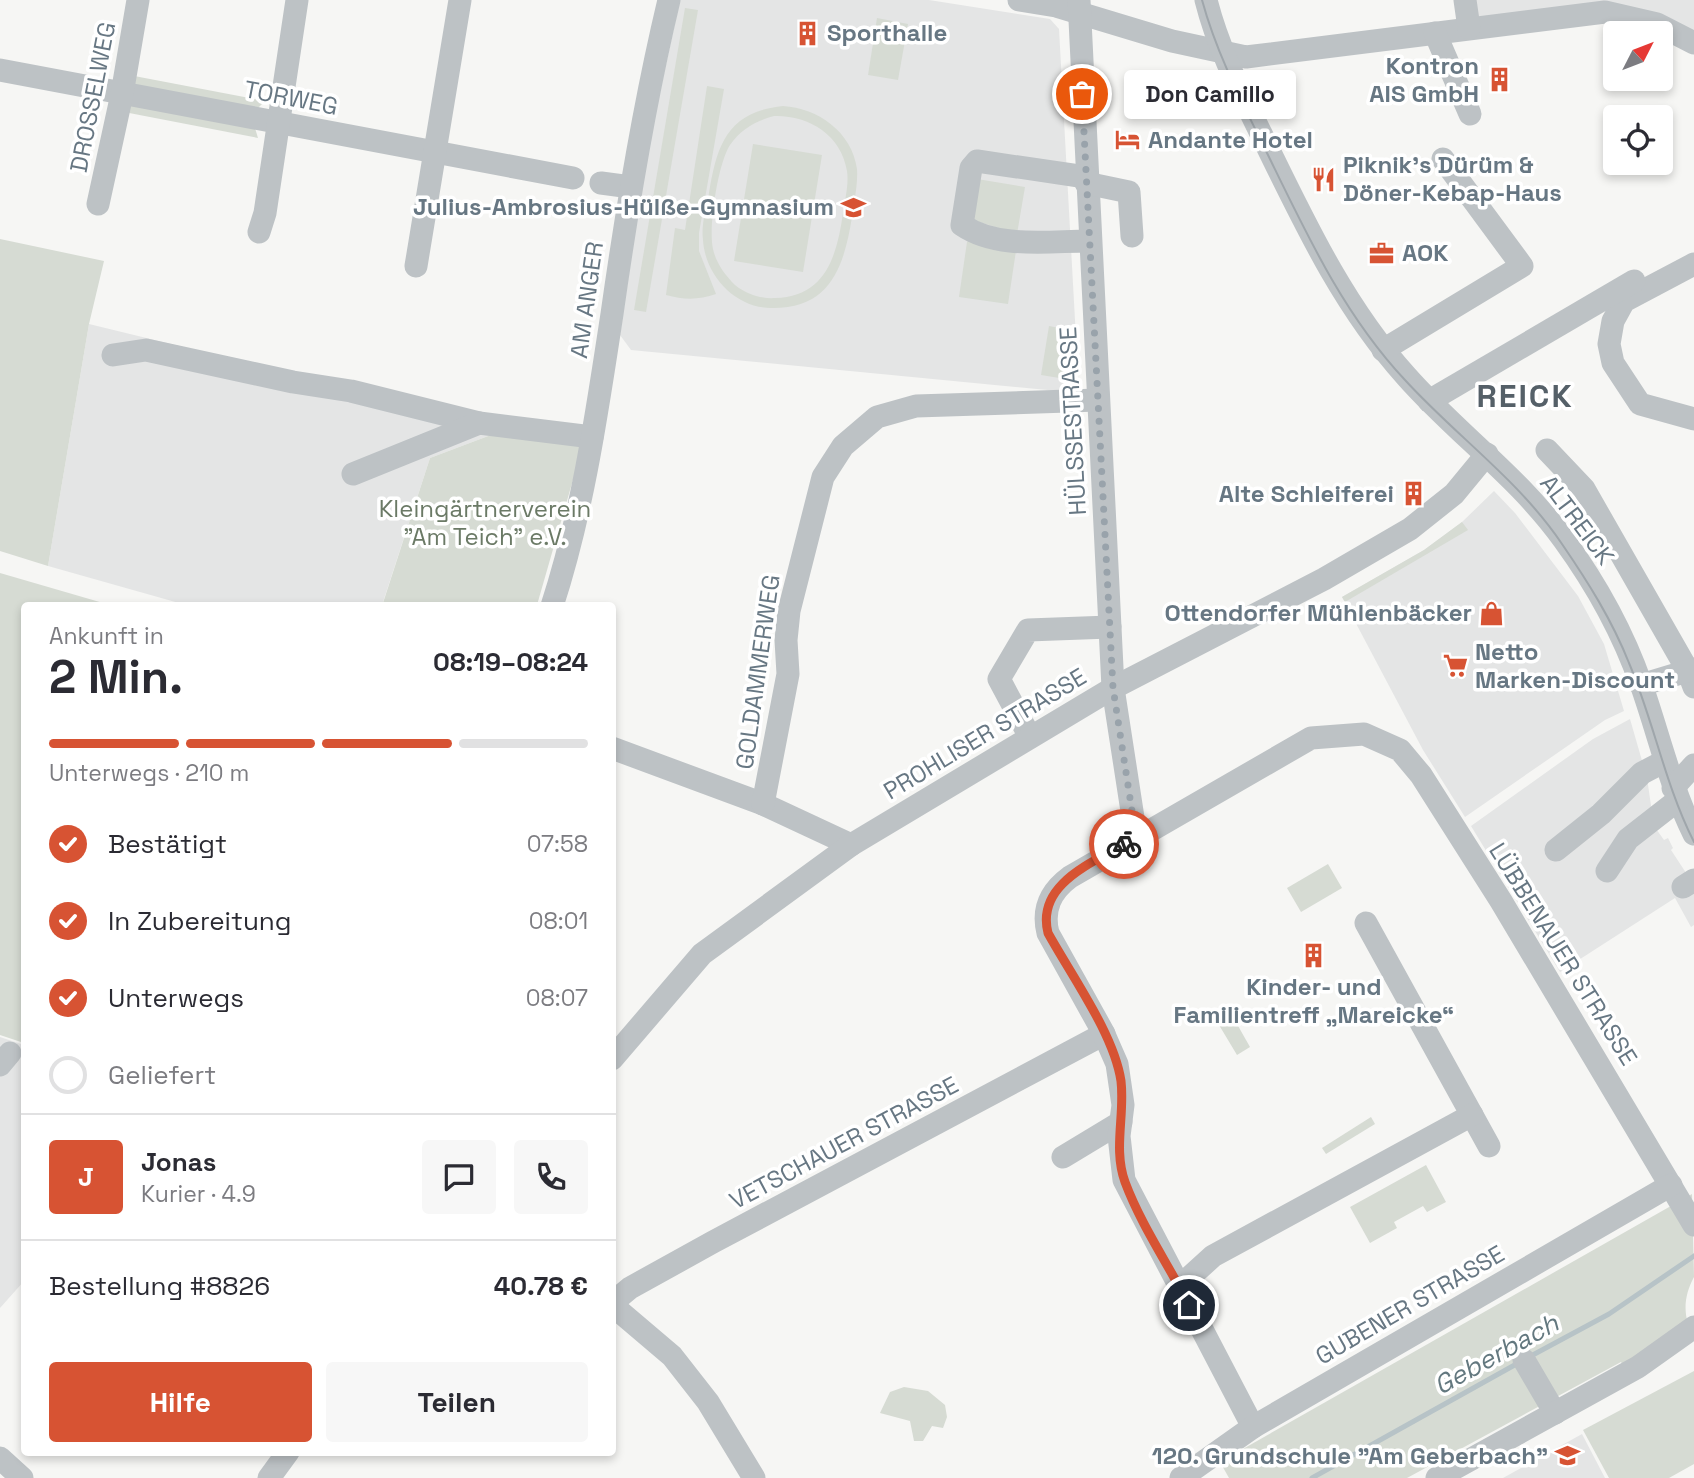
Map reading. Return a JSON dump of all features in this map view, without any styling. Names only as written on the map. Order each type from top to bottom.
[{"type":"street","name":"DROSSELWEG","points":[[98,204],[122,94],[138,0]]},
{"type":"street","points":[[259,232],[298,0]]},
{"type":"street","points":[[416,266],[460,0]]},
{"type":"street","name":"AM ANGER","points":[[553,602],[566,558],[592,437],[649,83],[669,0]]},
{"type":"street","points":[[1019,0],[1078,6],[1222,54],[1258,56],[1435,33],[1606,6],[1657,24],[1694,43]]},
{"type":"street","name":"ALTREICK","points":[[1206,0],[1222,54],[1328,267],[1383,350],[1434,405],[1513,480],[1563,539],[1610,612],[1641,685],[1676,794],[1694,834]]},
{"type":"street","points":[[1465,0],[1469,28]]},
{"type":"street","name":"HÜLSSESTRASSE","points":[[1078,6],[1113,688],[1136,837]]},
{"type":"street","points":[[1435,33],[1470,114]]},
{"type":"street","name":"TORWEG","points":[[0,70],[573,178]]},
{"type":"street","points":[[1383,350],[1522,266],[1443,159]]},
{"type":"street","points":[[1088,241],[1010,241],[973,233],[962,225],[971,168],[977,161],[1086,180],[1129,192],[1132,236]]},
{"type":"street","points":[[601,183],[631,187]]},
{"type":"street","points":[[1694,264],[1624,301],[1612,320],[1609,344],[1613,363],[1640,404],[1694,419]]},
{"type":"street","points":[[1434,405],[1643,276]]},
{"type":"street","points":[[113,355],[146,350],[293,382],[351,391],[479,424],[592,437]]},
{"type":"street","name":"GOLDAMMERWEG","points":[[764,804],[788,674],[786,640],[789,611],[823,477],[843,446],[877,417],[916,407],[1098,400]]},
{"type":"street","points":[[353,474],[479,424]]},
{"type":"street","name":"ALTREICK","points":[[1547,450],[1584,489],[1692,676],[1641,685]]},
{"type":"street","name":"PROHLISER STRASSE","points":[[616,1054],[702,954],[851,845],[1113,688],[1324,579],[1410,530],[1454,494],[1487,454]]},
{"type":"street","points":[[1030,737],[999,679],[1028,630],[1110,627]]},
{"type":"street","name":"LÜBBENAUER STRASSE","points":[[1136,837],[1311,738],[1364,734],[1400,750],[1421,775],[1502,901],[1694,1225]]},
{"type":"street","points":[[616,749],[764,804],[851,845]]},
{"type":"street","points":[[1556,850],[1601,814],[1642,773],[1665,761]]},
{"type":"street","points":[[1607,871],[1628,839],[1676,794],[1694,765]]},
{"type":"street","points":[[1136,837],[1058,886],[1050,899],[1044,920],[1048,933],[1104,1034],[1121,1079],[1120,1157],[1124,1180],[1253,1427]]},
{"type":"street","points":[[1366,923],[1381,971],[1489,1146]]},
{"type":"street","name":"VETSCHAUER STRASSE","points":[[616,1301],[631,1288],[713,1242],[1104,1034]]},
{"type":"street","points":[[1180,1286],[1213,1256],[1472,1115]]},
{"type":"street","points":[[1063,1157],[1121,1122]]},
{"type":"street","name":"GUBENER STRASSE","points":[[1181,1478],[1253,1427],[1671,1185]]},
{"type":"street","points":[[616,1308],[680,1365],[708,1402],[754,1478]]},
{"type":"street","points":[[1437,1478],[1638,1367],[1694,1327]]},
{"type":"street","points":[[1638,1367],[1694,1345]]},
{"type":"street","points":[[1524,1360],[1555,1413]]},
{"type":"street","points":[[269,1478],[286,1456]]},
{"type":"street","points":[[0,1458],[22,1478]]},
{"type":"shaded area","name":"Julius-Ambrosius-Hülße-Gymnasium","points":[[680,0],[929,0],[1050,19],[1059,29],[1079,393],[631,350],[620,335],[646,156]]},
{"type":"shaded area","points":[[1465,0],[1694,0],[1694,43],[1673,36],[1673,21],[1631,21],[1605,12],[1469,28]]},
{"type":"shaded area","points":[[89,324],[512,427],[430,458],[383,602],[175,602],[48,566]]},
{"type":"shaded area","points":[[1494,491],[1515,513],[1578,596],[1604,644],[1624,711],[1605,720],[1465,817],[1423,750],[1342,597],[1424,550],[1462,522]]},
{"type":"shaded area","points":[[1630,719],[1647,778],[1654,826],[1664,840],[1668,838],[1673,848],[1671,850],[1694,885],[1694,925],[1691,927],[1675,898],[1560,972],[1471,826],[1593,739]]},
{"type":"shaded area","points":[[0,1037],[21,1044],[21,1284],[0,1308]]},
{"type":"shaded area","name":"120. Grundschule \"Am Geberbach\"","points":[[1582,1434],[1605,1478],[1503,1478]]},
{"type":"green space","points":[[685,8],[698,10],[646,312],[634,310]]},
{"type":"green space","points":[[877,18],[908,24],[898,80],[868,75]]},
{"type":"green space","points":[[129,75],[265,101],[257,109],[132,84]]},
{"type":"green space","points":[[707,86],[724,89],[699,233],[699,251],[716,294],[679,298],[666,295],[675,228],[685,230]]},
{"type":"green space","points":[[131,105],[255,128],[258,138],[124,112]]},
{"type":"green space","points":[[783,106],[796,108],[809,111],[831,124],[848,144],[857,169],[849,235],[839,268],[831,281],[821,293],[808,301],[771,308],[745,302],[724,287],[709,265],[703,240],[705,211],[721,146],[737,124],[764,109]],"holes":[[[774,116],[799,119],[821,129],[838,147],[847,171],[846,192],[837,244],[826,271],[806,290],[792,296],[764,298],[739,288],[721,268],[713,249],[713,212],[722,166],[734,139],[761,120]]]},
{"type":"green space","points":[[753,144],[822,155],[803,272],[734,261]]},
{"type":"green space","points":[[977,179],[1025,187],[1017,234],[970,219]]},
{"type":"green space","points":[[973,237],[1017,244],[1008,304],[959,297],[967,242]]},
{"type":"green space","points":[[0,239],[104,261],[89,324],[48,566],[0,551]]},
{"type":"green space","points":[[1049,326],[1075,331],[1078,381],[1041,375]]},
{"type":"green space","name":"Kleingärtnerverein \"Am Teich\" e.V.","points":[[512,427],[583,445],[538,602],[383,602],[430,458]]},
{"type":"green space","points":[[1462,522],[1468,530],[1345,602],[1342,597],[1424,550]]},
{"type":"green space","points":[[0,573],[100,602],[21,602],[21,1042],[0,1035]]},
{"type":"green space","points":[[1328,864],[1342,888],[1301,912],[1287,888]]},
{"type":"green space","points":[[1233,1017],[1250,1047],[1237,1055],[1219,1025]]},
{"type":"green space","points":[[1371,1117],[1375,1124],[1326,1154],[1322,1148]]},
{"type":"green space","points":[[1426,1165],[1446,1202],[1427,1212],[1423,1206],[1394,1222],[1397,1228],[1370,1243],[1350,1207]]},
{"type":"green space","points":[[1692,1194],[1694,1277],[1686,1300],[1688,1324],[1624,1367],[1621,1362],[1407,1478],[1229,1478],[1220,1462]]},
{"type":"green space","points":[[1694,1371],[1694,1464],[1669,1478],[1609,1478],[1583,1430]]},
{"type":"green space","points":[[904,1387],[928,1391],[945,1405],[947,1417],[943,1428],[932,1426],[923,1441],[914,1441],[910,1421],[880,1413],[890,1392]]},
{"type":"waterway","name":"Geberbach","points":[[1529,1357],[1609,1314],[1694,1256]]},
{"type":"waterway","name":"Geberbach","points":[[1312,1478],[1520,1362]]},
{"type":"tram line","points":[[1202,0],[1215,40],[1240,98],[1312,244],[1363,329],[1405,380],[1526,499],[1572,558],[1599,602],[1629,663],[1675,798],[1694,842]]},
{"type":"way so far","points":[[1082,94],[1113,688],[1136,837],[1124,844]]},
{"type":"place","name":"Sporthalle","points":[[807,33]]},
{"type":"place","name":"Kontron AIS GmbH","points":[[1499,80]]},
{"type":"place","name":"Don Camillo","points":[[1082,94]]},
{"type":"place","name":"Andante Hotel","points":[[1128,140]]},
{"type":"place","name":"Piknik's Dürüm & Döner-Kebap-Haus","points":[[1323,179]]},
{"type":"place","name":"Julius-Ambrosius-Hülße-Gymnasium","points":[[854,207]]},
{"type":"place","name":"AOK","points":[[1382,253]]},
{"type":"place","name":"Alte Schleiferei","points":[[1414,494]]},
{"type":"place","name":"Ottendorfer Mühlenbäcker","points":[[1492,613]]},
{"type":"place","name":"Netto Marken-Discount","points":[[1455,666]]},
{"type":"place","name":"Kinder- und Familientreff „Mareicke“","points":[[1314,956]]},
{"type":"place","name":"120. Grundschule \"Am Geberbach\"","points":[[1568,1456]]},
{"type":"district","name":"REICK","points":[[1525,396]]},
{"type":"route","points":[[1124,844],[1058,886],[1050,899],[1044,920],[1048,933],[1103,1032],[1117,1064],[1123,1105],[1119,1136],[1124,1180],[1189,1305]]}]
